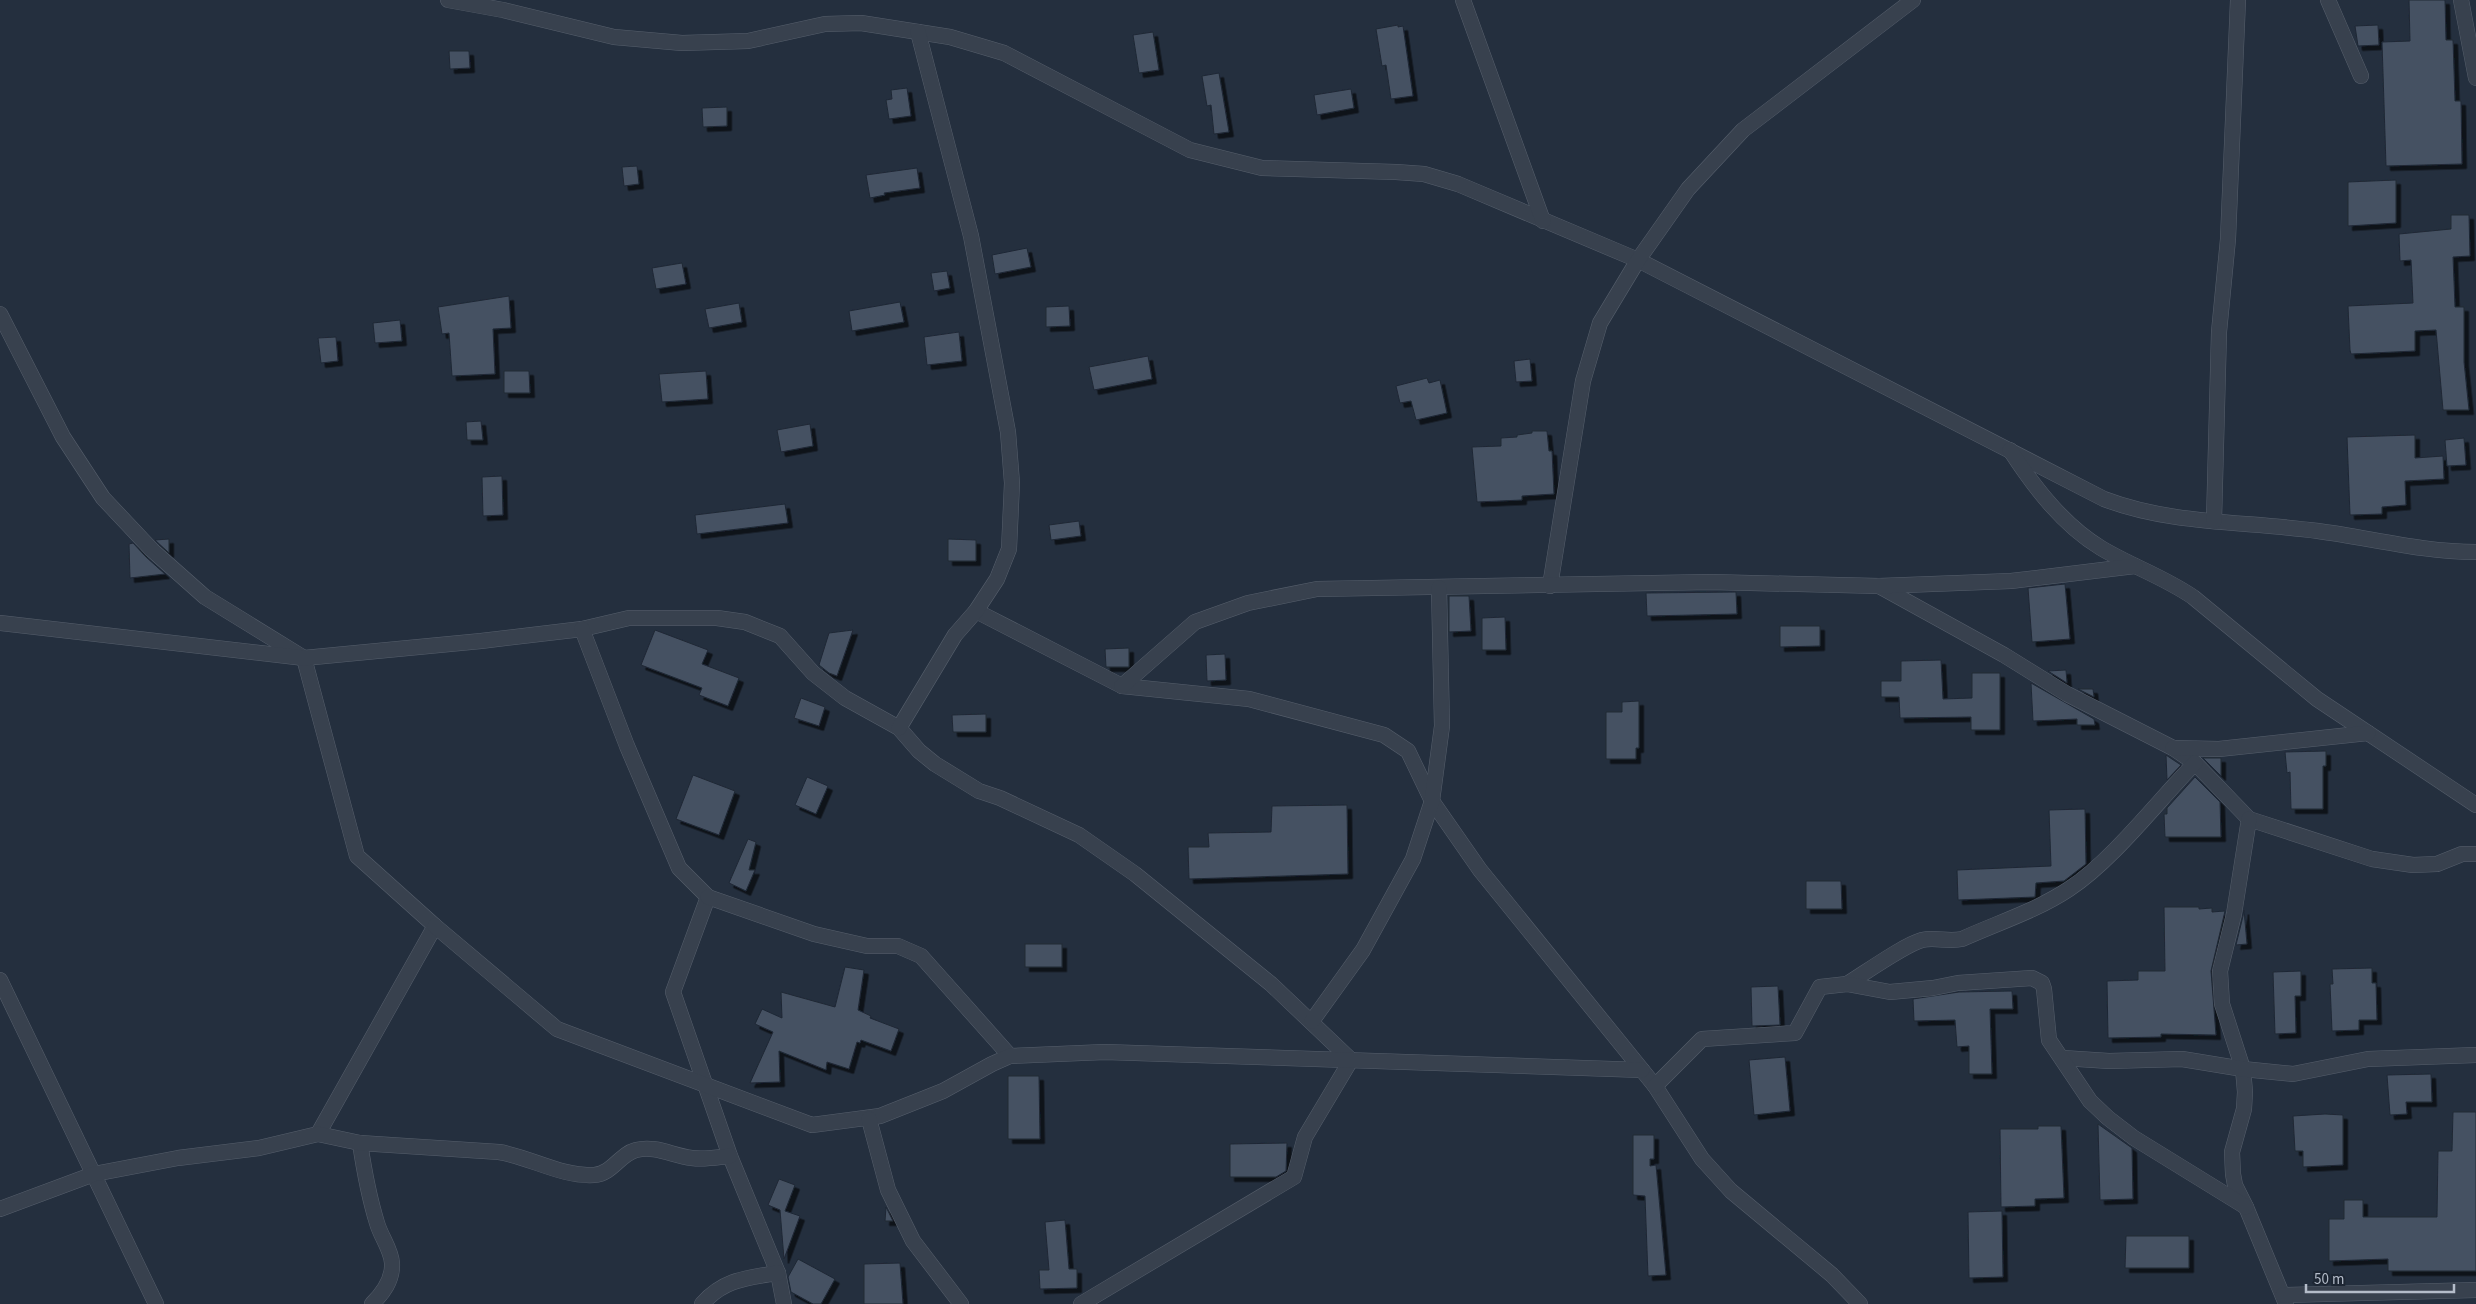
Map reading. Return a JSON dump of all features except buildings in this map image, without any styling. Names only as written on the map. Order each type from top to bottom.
[{"type":"street","points":[[448,0],[503,10],[614,37],[682,43],[748,40],[824,24],[861,23],[950,37],[1004,54],[1190,150],[1262,168],[1361,170],[1424,174],[1491,196],[1544,221],[1638,260],[2104,499],[2127,508],[2170,517],[2318,531],[2395,545],[2476,552]]},
{"type":"street","points":[[1463,0],[1544,221]]},
{"type":"street","points":[[1550,586],[1583,381],[1600,323],[1638,260],[1688,189],[1744,130],[1913,0]]},
{"type":"street","points":[[2214,521],[2219,332],[2228,239],[2238,0]]},
{"type":"street","points":[[2328,0],[2361,76]]},
{"type":"street","points":[[2461,0],[2476,78]]},
{"type":"street","points":[[899,728],[955,635],[976,611],[997,579],[1009,549],[1012,483],[1008,432],[971,236],[918,32]]},
{"type":"street","points":[[0,314],[63,437],[103,498],[152,550],[205,597],[304,658],[357,856],[435,926],[557,1029],[812,1125],[870,1119],[943,1091],[1010,1056],[1105,1052],[1642,1070]]},
{"type":"street","points":[[2010,450],[2028,478],[2073,527],[2100,548],[2171,582],[2193,597],[2317,699],[2476,805]]},
{"type":"street","points":[[1122,686],[1195,622],[1248,603],[1317,589],[1711,582],[1879,586],[2011,581],[2135,566]]},
{"type":"street","points":[[1879,586],[2004,655],[2067,694],[2173,748],[2195,763],[2249,819],[2372,859],[2413,865],[2437,864],[2462,854],[2476,854]]},
{"type":"street","points":[[1312,1021],[1362,950],[1413,859],[1432,802],[1442,726],[1439,588]]},
{"type":"street","points":[[976,611],[1122,686],[1250,699],[1384,735],[1408,752],[1432,802],[1480,870],[1655,1086],[1702,1159],[1731,1191],[1832,1275],[1860,1304]]},
{"type":"street","points":[[0,623],[304,658],[582,629],[629,618],[718,618],[745,622],[780,636],[813,674],[845,698],[899,728],[919,751],[935,764],[980,791],[1000,798],[1079,835],[1135,874],[1271,984],[1351,1060]]},
{"type":"street","points":[[582,629],[627,746],[679,868],[708,897],[814,934],[867,946],[898,946],[921,956],[1010,1056]]},
{"type":"street","points":[[2173,748],[2219,749],[2368,733]]},
{"type":"street","points":[[1847,984],[1916,942],[1929,939],[1948,941],[1962,939],[2060,895],[2094,869],[2195,763]]},
{"type":"street","points":[[2249,819],[2234,914],[2220,971],[2220,989],[2242,1070],[2245,1092],[2244,1108],[2232,1152],[2235,1185],[2246,1206],[2284,1299],[2476,1290]]},
{"type":"street","points":[[708,897],[673,992],[730,1156],[778,1273],[784,1304]]},
{"type":"street","points":[[318,1134],[435,926]]},
{"type":"street","points":[[1655,1086],[1702,1039],[1795,1033],[1820,987],[1847,984],[1890,992],[1933,988],[1958,983],[2032,978],[2038,980],[2044,989],[2049,1040],[2090,1100],[2108,1118],[2134,1138],[2246,1206]]},
{"type":"street","points":[[0,980],[156,1304]]},
{"type":"street","points":[[2063,1058],[2109,1061],[2182,1058],[2242,1070],[2293,1074],[2368,1059],[2476,1056]]},
{"type":"street","points":[[1081,1304],[1294,1177],[1305,1137],[1351,1060]]},
{"type":"street","points":[[870,1119],[888,1190],[913,1241],[962,1304]]},
{"type":"street","points":[[0,1209],[94,1174],[178,1158],[259,1148],[318,1134],[360,1143],[515,1154],[575,1174],[594,1175],[609,1170],[626,1155],[640,1150],[656,1149],[693,1158],[730,1156]]},
{"type":"street","points":[[360,1143],[377,1224],[392,1264],[387,1286],[372,1304]]},
{"type":"street","points":[[702,1304],[712,1293],[734,1280],[778,1273]]}]
